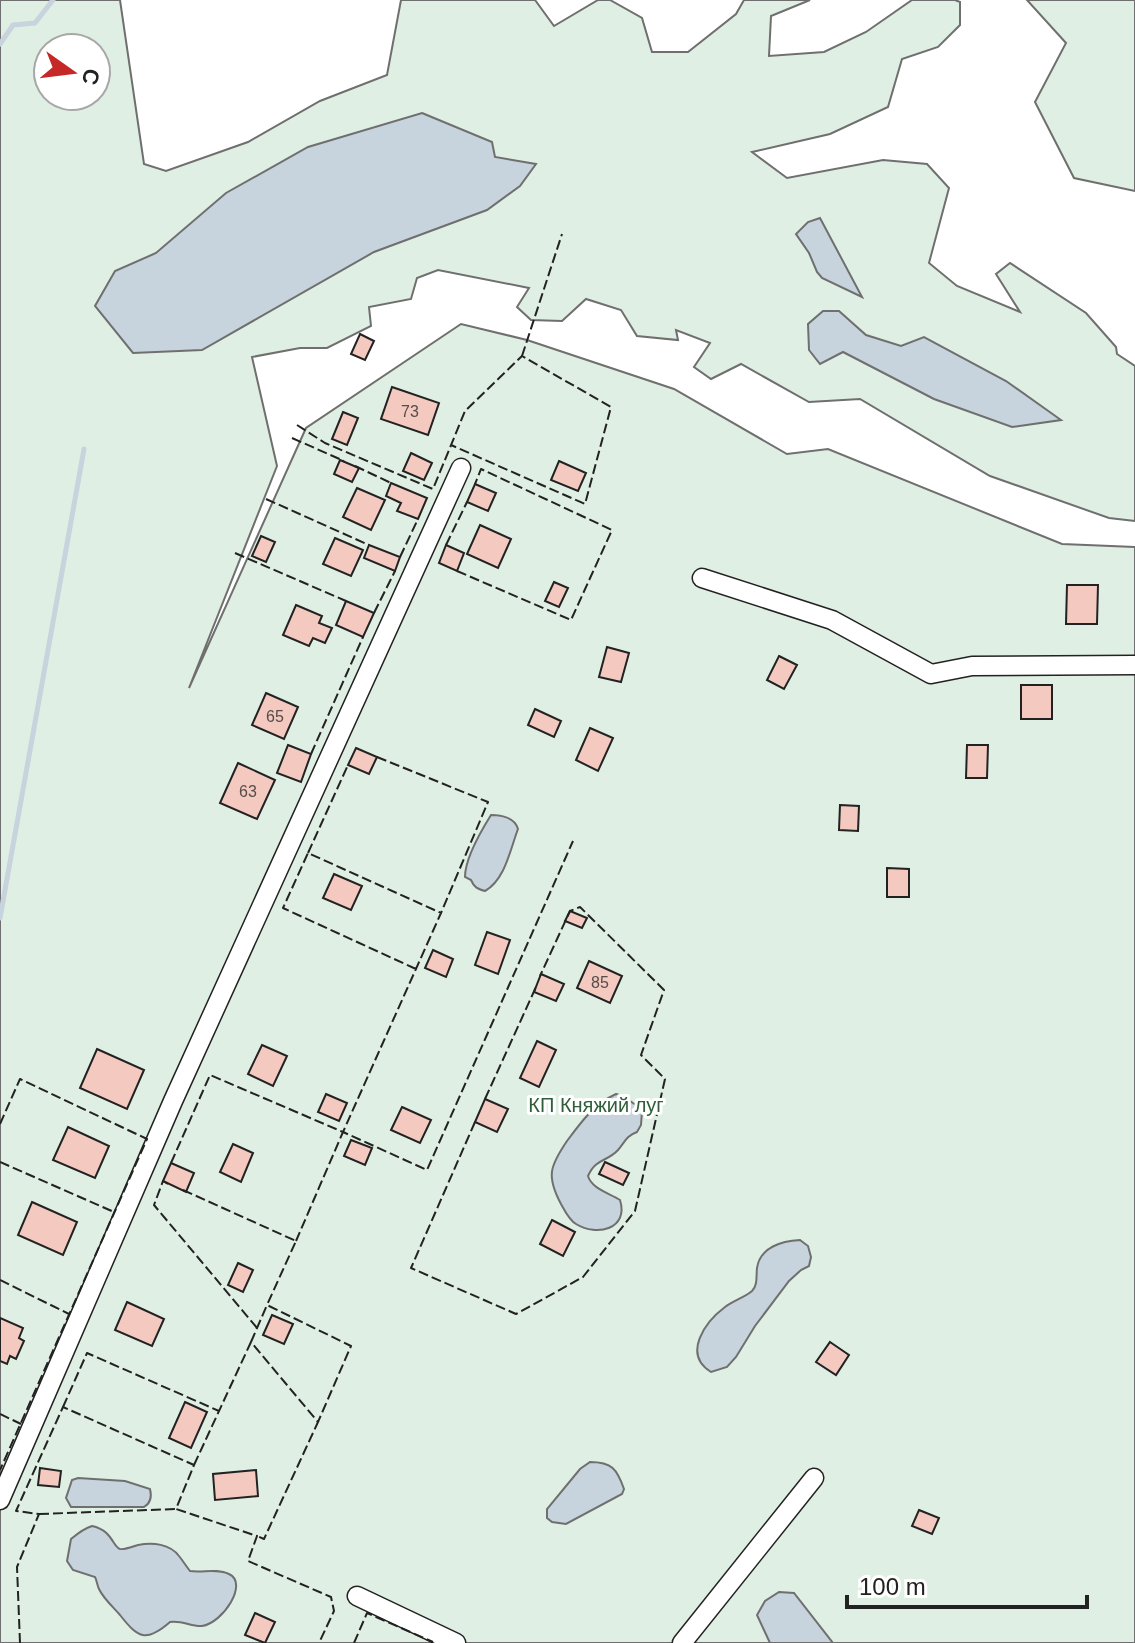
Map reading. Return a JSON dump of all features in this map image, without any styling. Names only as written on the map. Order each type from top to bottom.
[{"type":"street","points":[[0,1500],[180,1086],[461,468]]},
{"type":"street","points":[[702,578],[832,620],[931,674],[972,666],[1135,665]]},
{"type":"street","points":[[682,1643],[814,1478]]},
{"type":"street","points":[[357,1596],[456,1643]]},
{"type":"green space","name":"КП Княжий луг","points":[[0,0],[120,0],[144,164],[166,171],[248,142],[320,101],[387,75],[401,0],[535,0],[554,26],[598,0],[610,0],[642,18],[652,52],[688,52],[736,14],[744,0],[810,0],[771,16],[769,56],[824,52],[866,32],[912,0],[960,2],[960,25],[938,47],[902,59],[888,107],[830,134],[752,152],[787,178],[883,160],[927,164],[949,188],[929,263],[957,286],[1020,312],[996,274],[1010,263],[1086,313],[1116,347],[1117,354],[1135,366],[1135,521],[1109,518],[990,476],[860,399],[809,402],[741,364],[711,379],[694,367],[710,343],[676,330],[678,340],[637,336],[621,310],[586,299],[562,321],[531,320],[517,307],[529,288],[438,270],[417,278],[411,299],[369,307],[371,326],[327,348],[300,348],[252,357],[277,466],[189,688],[306,428],[461,324],[527,340],[674,389],[787,454],[828,449],[1062,544],[1135,547],[1135,1643],[0,1643]]},
{"type":"green space","points":[[1027,0],[1135,0],[1135,191],[1074,178],[1035,102],[1066,43]]},
{"type":"shaded area","points":[[422,113],[492,142],[495,157],[536,164],[520,186],[487,210],[374,252],[202,350],[133,353],[95,306],[115,271],[156,253],[226,193],[308,147]]},
{"type":"shaded area","points":[[820,218],[862,297],[822,278],[796,234],[808,222]]},
{"type":"shaded area","points":[[823,311],[839,311],[866,335],[901,346],[924,337],[1006,381],[1061,420],[1012,427],[934,399],[843,352],[820,364],[809,350],[808,324]]},
{"type":"shaded area","points":[[491,815],[508,818],[518,829],[502,872],[485,891],[465,877],[471,853]]},
{"type":"shaded area","points":[[616,1094],[642,1111],[641,1125],[614,1154],[598,1163],[588,1176],[597,1187],[620,1200],[622,1210],[616,1224],[593,1230],[576,1224],[567,1215],[553,1186],[552,1171],[561,1150],[583,1120]]},
{"type":"shaded area","points":[[800,1240],[808,1246],[811,1257],[809,1266],[789,1281],[727,1367],[711,1372],[702,1365],[698,1356],[697,1347],[704,1329],[725,1307],[754,1289],[759,1261],[767,1250]]},
{"type":"shaded area","points":[[590,1462],[604,1463],[613,1468],[624,1489],[622,1494],[566,1524],[552,1522],[547,1518],[547,1509],[580,1469]]},
{"type":"shaded area","points":[[72,1480],[125,1481],[150,1489],[150,1500],[144,1507],[71,1507],[66,1498]]},
{"type":"shaded area","points":[[92,1526],[104,1531],[120,1549],[144,1544],[161,1545],[175,1552],[190,1571],[229,1574],[236,1586],[231,1602],[218,1618],[202,1626],[170,1622],[155,1633],[137,1633],[103,1596],[95,1577],[73,1570],[67,1561],[71,1539]]},
{"type":"shaded area","points":[[779,1592],[794,1593],[833,1643],[770,1643],[757,1615],[765,1601]]},
{"type":"building","points":[[360,334],[374,341],[365,360],[351,354]]},
{"type":"building","points":[[392,387],[439,403],[428,435],[381,419]]},
{"type":"building","points":[[343,412],[358,418],[347,445],[332,439]]},
{"type":"building","points":[[411,453],[432,463],[424,480],[403,471]]},
{"type":"building","points":[[340,460],[359,468],[352,482],[334,474]]},
{"type":"building","points":[[559,461],[586,473],[578,491],[551,480]]},
{"type":"building","points":[[391,483],[427,498],[418,519],[397,511],[401,503],[386,496]]},
{"type":"building","points":[[475,484],[496,493],[488,511],[467,502]]},
{"type":"building","points":[[357,488],[385,500],[371,530],[343,517]]},
{"type":"building","points":[[480,525],[511,539],[498,568],[467,554]]},
{"type":"building","points":[[261,536],[275,542],[266,562],[252,556]]},
{"type":"building","points":[[335,538],[363,550],[351,576],[323,564]]},
{"type":"building","points":[[369,545],[400,557],[395,571],[364,558]]},
{"type":"building","points":[[446,545],[464,553],[457,571],[439,563]]},
{"type":"building","points":[[554,582],[568,588],[559,607],[545,601]]},
{"type":"building","points":[[1067,585],[1098,585],[1097,624],[1066,624]]},
{"type":"building","points":[[346,601],[374,613],[363,637],[336,625]]},
{"type":"building","points":[[296,605],[322,616],[319,623],[332,628],[325,643],[313,638],[309,646],[283,635]]},
{"type":"building","points":[[607,647],[629,653],[621,682],[599,677]]},
{"type":"building","points":[[779,656],[797,665],[784,689],[767,680]]},
{"type":"building","points":[[1021,685],[1052,685],[1052,719],[1021,719]]},
{"type":"building","points":[[266,693],[298,707],[284,739],[252,725]]},
{"type":"building","points":[[535,709],[561,721],[554,737],[528,725]]},
{"type":"building","points":[[590,728],[613,738],[598,771],[576,760]]},
{"type":"building","points":[[288,745],[311,754],[301,782],[277,773]]},
{"type":"building","points":[[967,745],[988,745],[987,778],[966,778]]},
{"type":"building","points":[[356,748],[377,757],[369,774],[348,765]]},
{"type":"building","points":[[238,763],[275,780],[257,819],[220,803]]},
{"type":"building","points":[[840,805],[859,806],[858,831],[839,830]]},
{"type":"building","points":[[887,868],[909,869],[909,897],[887,897]]},
{"type":"building","points":[[334,874],[362,886],[351,910],[323,898]]},
{"type":"building","points":[[570,911],[587,918],[582,928],[565,921]]},
{"type":"building","points":[[487,932],[510,940],[498,974],[475,965]]},
{"type":"building","points":[[433,950],[453,959],[446,977],[425,968]]},
{"type":"building","points":[[589,961],[622,976],[610,1003],[577,988]]},
{"type":"building","points":[[541,974],[564,984],[556,1001],[534,992]]},
{"type":"building","points":[[537,1041],[556,1050],[539,1087],[520,1078]]},
{"type":"building","points":[[262,1045],[287,1056],[273,1086],[248,1074]]},
{"type":"building","points":[[97,1049],[144,1070],[127,1109],[80,1088]]},
{"type":"building","points":[[326,1094],[347,1103],[339,1121],[318,1112]]},
{"type":"building","points":[[485,1099],[508,1109],[497,1132],[475,1122]]},
{"type":"building","points":[[402,1107],[431,1120],[420,1143],[391,1130]]},
{"type":"building","points":[[68,1127],[109,1146],[95,1178],[53,1160]]},
{"type":"building","points":[[351,1140],[372,1148],[365,1165],[344,1156]]},
{"type":"building","points":[[233,1144],[253,1153],[241,1182],[220,1172]]},
{"type":"building","points":[[605,1162],[629,1173],[623,1185],[599,1174]]},
{"type":"building","points":[[171,1163],[194,1173],[186,1192],[163,1181]]},
{"type":"building","points":[[32,1202],[77,1222],[63,1255],[18,1235]]},
{"type":"building","points":[[552,1220],[575,1232],[563,1256],[540,1244]]},
{"type":"building","points":[[238,1263],[253,1270],[243,1292],[228,1285]]},
{"type":"building","points":[[127,1302],[164,1319],[152,1346],[115,1330]]},
{"type":"building","points":[[272,1315],[293,1324],[284,1344],[263,1335]]},
{"type":"building","points":[[0,1318],[23,1328],[19,1338],[24,1341],[16,1359],[10,1356],[7,1364],[0,1361]]},
{"type":"building","points":[[830,1342],[849,1355],[836,1375],[816,1362]]},
{"type":"building","points":[[185,1402],[207,1412],[191,1448],[169,1438]]},
{"type":"building","points":[[40,1468],[61,1471],[59,1487],[38,1485]]},
{"type":"building","points":[[256,1470],[258,1496],[215,1500],[213,1474]]},
{"type":"building","points":[[919,1510],[939,1518],[932,1534],[912,1526]]},
{"type":"building","points":[[255,1613],[275,1622],[265,1643],[245,1635]]},
{"type":"waterway","points":[[0,44],[13,25],[35,23],[53,0]]},
{"type":"waterway","points":[[0,918],[84,449]]},
{"type":"fence","points":[[522,356],[562,234]]},
{"type":"fence","points":[[297,425],[325,443],[433,489],[465,411],[522,356],[611,407],[585,504],[451,445]]},
{"type":"fence","points":[[292,438],[344,461]]},
{"type":"fence","points":[[355,466],[391,483]]},
{"type":"fence","points":[[457,571],[571,620],[612,530],[481,469],[475,484]]},
{"type":"fence","points":[[266,499],[369,545]]},
{"type":"fence","points":[[446,545],[467,502]]},
{"type":"fence","points":[[400,557],[418,519]]},
{"type":"fence","points":[[235,553],[346,601]]},
{"type":"fence","points":[[374,613],[395,571]]},
{"type":"fence","points":[[311,754],[363,637]]},
{"type":"fence","points":[[377,757],[488,802],[441,913]]},
{"type":"fence","points":[[308,853],[348,765]]},
{"type":"fence","points":[[416,969],[283,908],[308,853],[441,913],[343,1132],[427,1170],[573,841]]},
{"type":"fence","points":[[475,1122],[411,1268],[516,1314],[583,1277],[635,1211],[665,1079],[641,1055],[664,990],[580,907],[570,911],[540,976]]},
{"type":"fence","points":[[485,1099],[536,987]]},
{"type":"fence","points":[[171,1163],[210,1075],[343,1132],[296,1241]]},
{"type":"fence","points":[[0,1124],[20,1079],[147,1139],[0,1470]]},
{"type":"fence","points":[[0,1162],[114,1212]]},
{"type":"fence","points":[[168,1184],[163,1181],[154,1205],[257,1328]]},
{"type":"fence","points":[[183,1190],[296,1241],[267,1305]]},
{"type":"fence","points":[[0,1280],[69,1314]]},
{"type":"fence","points":[[251,1342],[267,1305],[351,1346],[318,1422]]},
{"type":"fence","points":[[194,1465],[251,1342],[318,1422],[264,1539],[257,1536]]},
{"type":"fence","points":[[63,1407],[87,1353],[219,1411]]},
{"type":"fence","points":[[20,1643],[17,1567],[39,1514],[16,1511],[63,1407],[194,1465],[176,1509],[257,1536],[248,1561],[331,1597],[334,1611],[319,1643]]},
{"type":"fence","points":[[0,1414],[21,1424]]},
{"type":"fence","points":[[39,1514],[176,1509]]},
{"type":"fence","points":[[354,1643],[367,1613],[433,1642]]}]
